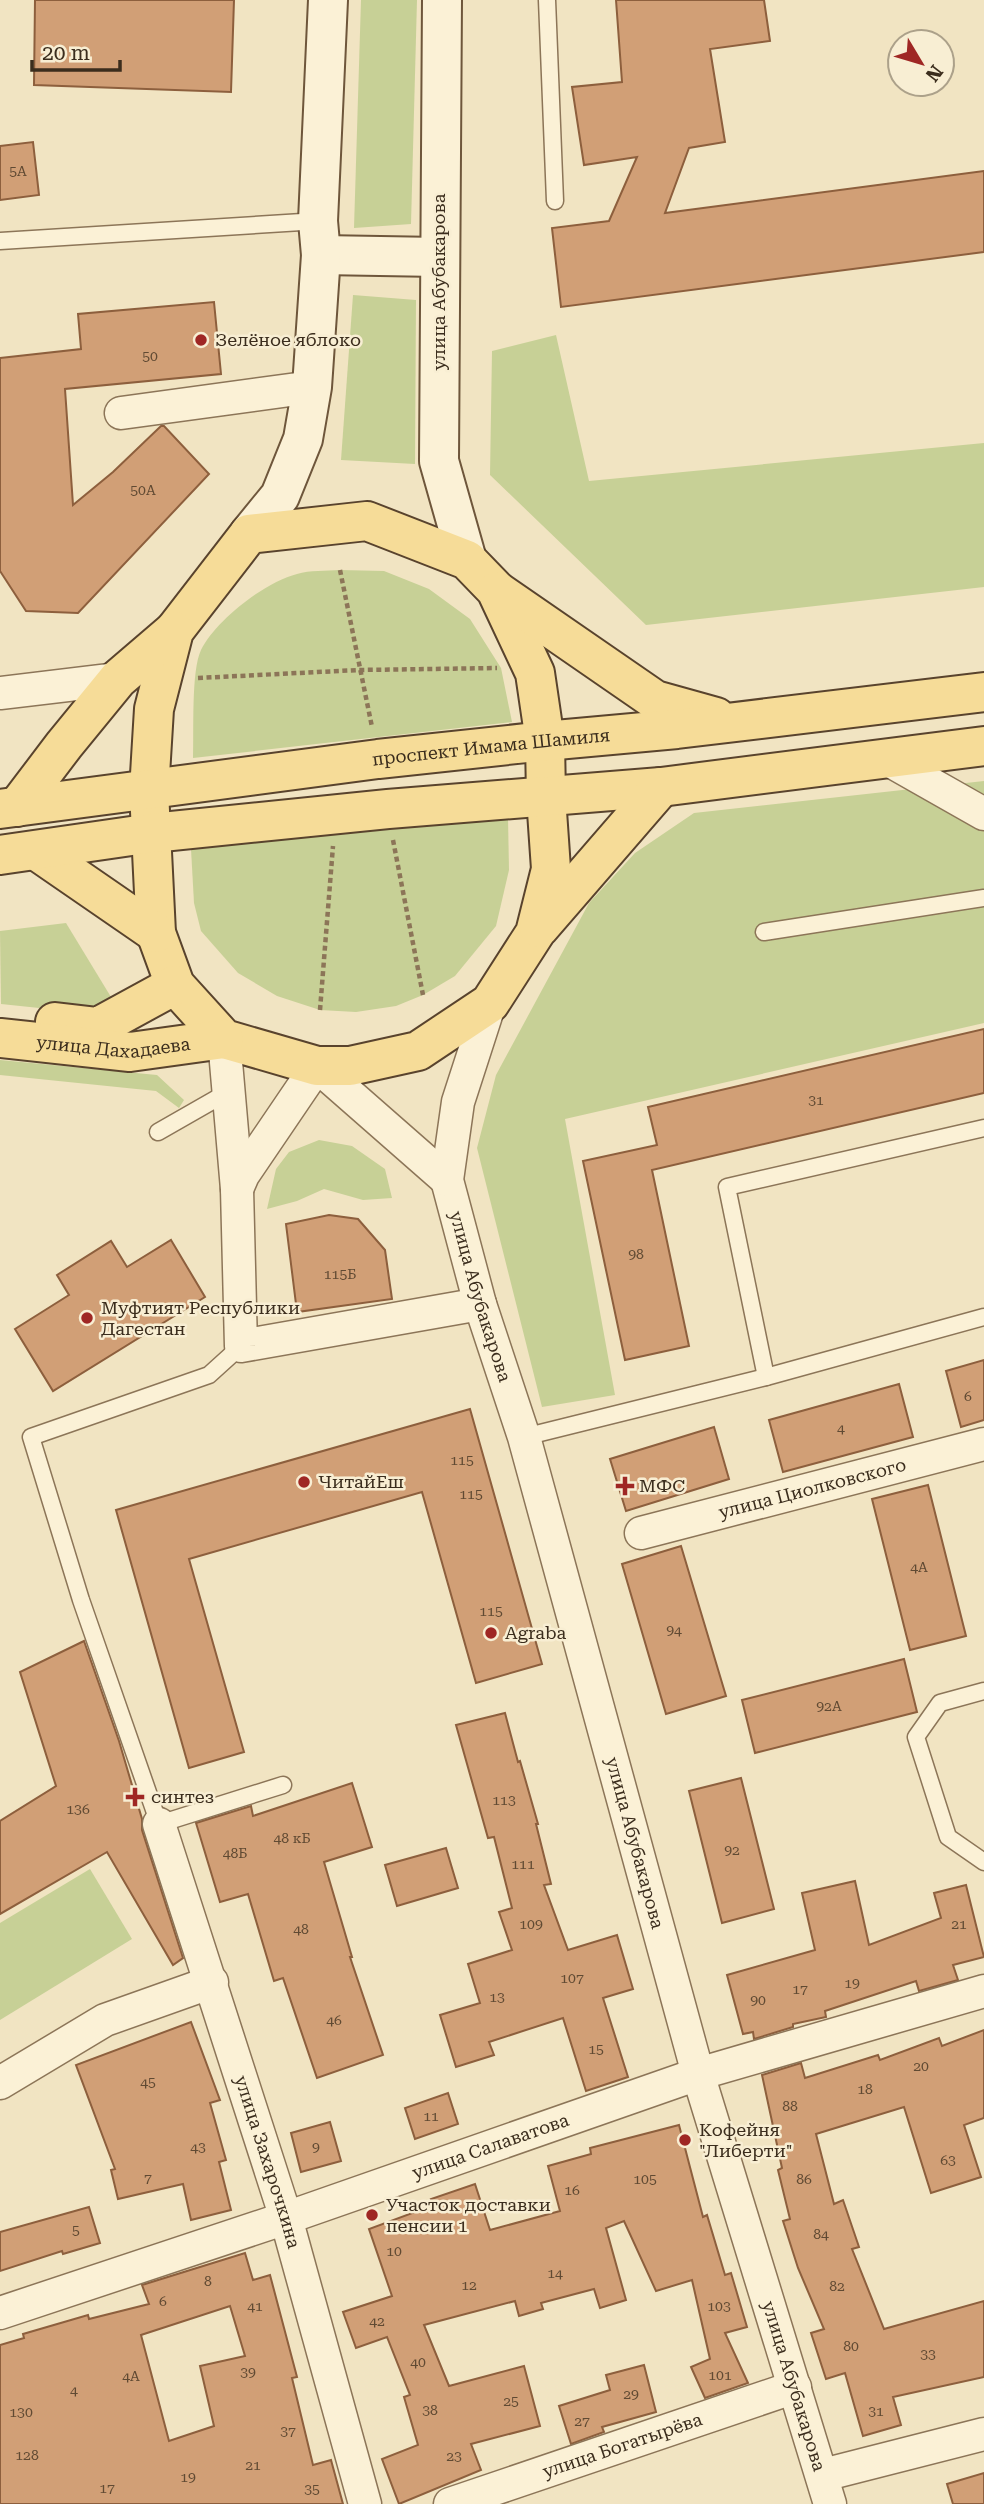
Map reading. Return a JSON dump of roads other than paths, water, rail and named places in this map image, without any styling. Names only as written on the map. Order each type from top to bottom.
[{"type":"main road","points":[[8,808],[118,679],[174,631],[280,496],[303,439],[312,387],[328,0]]},
{"type":"main road","name":"улица Абубакарова","points":[[442,0],[439,461],[467,561]]},
{"type":"main road","points":[[319,238],[439,257]]},
{"type":"main road","name":"улица Абубакарова","points":[[224,1039],[317,1066],[350,1066],[418,1051],[490,1003],[536,933],[551,869],[545,741],[535,673],[496,590],[467,561],[367,521],[249,534]]},
{"type":"main road","points":[[496,590],[654,700],[735,722]]},
{"type":"main road","points":[[174,631],[154,709],[149,791],[156,933],[175,985],[224,1039]]},
{"type":"main road","name":"проспект Имама Шамиля","points":[[8,808],[378,760],[984,692]]},
{"type":"main road","points":[[18,853],[152,833],[387,809],[661,787],[984,746]]},
{"type":"main road","points":[[536,933],[661,787]]},
{"type":"main road","points":[[18,853],[156,933]]},
{"type":"main road","name":"улица Дахадаева","points":[[0,1017],[97,1027],[175,985]]},
{"type":"main road","name":"улица Дахадаева","points":[[0,1038],[130,1052],[224,1039]]},
{"type":"street","points":[[121,413],[312,387]]},
{"type":"street","points":[[0,693],[118,679]]},
{"type":"street","points":[[887,759],[984,814]]},
{"type":"street","name":"улица Абубакарова","points":[[490,1003],[458,1102],[447,1180],[480,1304],[524,1437],[698,2074],[827,2490]]},
{"type":"street","points":[[224,1039],[237,1189],[241,1346],[480,1304]]},
{"type":"street","points":[[237,1189],[243,1175],[317,1066]]},
{"type":"street","name":"улица Абубакарова","points":[[317,1066],[447,1180]]},
{"type":"street","name":"улица Циолковского","points":[[640,1534],[984,1444]]},
{"type":"street","name":"улица Захарочкина","points":[[159,1824],[286,2218],[365,2504]]},
{"type":"street","points":[[0,2083],[105,2020],[212,1982]]},
{"type":"street","name":"улица Салаватова","points":[[0,2313],[286,2218],[698,2074],[984,1991]]},
{"type":"street","name":"улица Богатырёва","points":[[450,2504],[795,2388]]},
{"type":"street","points":[[827,2490],[984,2434]]},
{"type":"lane","points":[[547,0],[555,201]]},
{"type":"lane","points":[[0,241],[319,238]]},
{"type":"lane","points":[[764,932],[984,898]]},
{"type":"lane","points":[[159,1132],[228,1092]]},
{"type":"lane","points":[[766,1377],[727,1187],[984,1128]]},
{"type":"lane","points":[[524,1437],[766,1377],[984,1317]]},
{"type":"lane","points":[[241,1346],[209,1374],[31,1437],[81,1600],[159,1824],[283,1785]]},
{"type":"lane","points":[[984,1691],[940,1703],[916,1737],[948,1837],[984,1862]]},
{"type":"place","name":"Зелёное яблоко","points":[[201,340]]},
{"type":"place","name":"Муфтият Республики Дагестан","points":[[87,1318]]},
{"type":"place","name":"ЧитайЕш","points":[[304,1482]]},
{"type":"place","name":"МФС","points":[[625,1486]]},
{"type":"place","name":"Agraba","points":[[491,1633]]},
{"type":"place","name":"синтез","points":[[135,1797]]},
{"type":"place","name":"Кофейня \"Либерти\"","points":[[685,2140]]},
{"type":"place","name":"Участок доставки пенсии 1","points":[[372,2215]]}]
